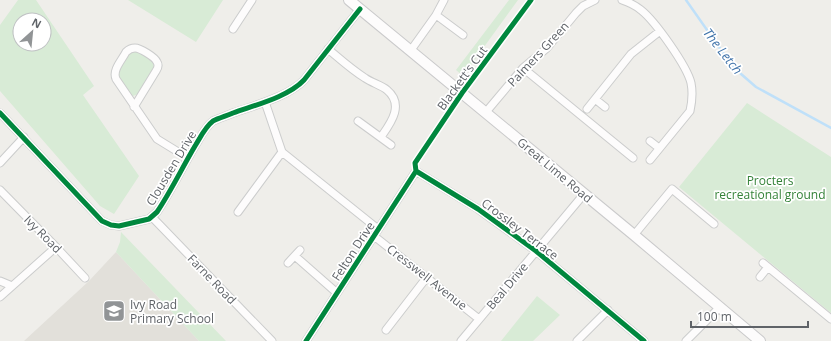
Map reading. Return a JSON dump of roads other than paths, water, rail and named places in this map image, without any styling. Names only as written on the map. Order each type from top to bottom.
[{"type":"main road","name":"Great Lime Road","points":[[349,0],[486,112],[760,341]]},
{"type":"street","points":[[233,30],[252,0]]},
{"type":"street","points":[[411,50],[436,15],[444,0]]},
{"type":"street","name":"Palmers Green","points":[[486,112],[523,68],[547,48],[576,13],[583,6],[595,0]]},
{"type":"street","points":[[622,0],[641,10],[660,31],[685,69],[691,82],[693,96],[690,111],[650,160]]},
{"type":"street","name":"Clousden Drive","points":[[0,113],[106,224],[119,226],[144,220],[152,217],[159,209],[205,129],[214,121],[265,102],[296,88],[360,9]]},
{"type":"street","points":[[436,15],[463,35]]},
{"type":"street","points":[[586,109],[631,54],[660,31]]},
{"type":"street","points":[[134,106],[158,66],[157,61],[153,57],[140,49],[134,48],[126,52],[116,69],[114,74],[116,79],[134,106],[157,139],[188,158]]},
{"type":"street","points":[[328,49],[360,75],[387,90],[393,98],[396,108],[395,114],[381,137]]},
{"type":"street","points":[[523,68],[633,158]]},
{"type":"street","points":[[595,98],[605,106]]},
{"type":"street","points":[[265,102],[282,152],[378,229]]},
{"type":"street","points":[[358,122],[391,145]]},
{"type":"street","points":[[0,163],[24,137]]},
{"type":"street","points":[[650,141],[659,148]]},
{"type":"street","points":[[238,212],[282,152]]},
{"type":"street","name":"Felton Drive","points":[[306,341],[416,171]]},
{"type":"street","name":"Crossley Terrace","points":[[416,171],[478,209],[536,251],[644,341]]},
{"type":"street","points":[[634,235],[672,189],[714,224]]},
{"type":"street","name":"Ivy Road","points":[[0,190],[85,278]]},
{"type":"street","name":"Beal Drive","points":[[461,341],[584,194]]},
{"type":"street","name":"Farne Road","points":[[152,217],[272,341]]},
{"type":"street","name":"Cresswell Avenue","points":[[374,236],[480,319]]},
{"type":"street","points":[[0,296],[56,247]]},
{"type":"street","points":[[288,263],[300,250]]},
{"type":"street","name":"Felton Drive","points":[[294,256],[337,293]]},
{"type":"street","points":[[760,277],[766,265],[831,319]]},
{"type":"street","points":[[386,330],[427,278]]},
{"type":"street","points":[[0,281],[12,286]]},
{"type":"street","points":[[686,341],[720,307]]},
{"type":"street","points":[[577,341],[608,310]]},
{"type":"waterway","name":"The Letch","points":[[686,0],[733,67],[756,87],[831,128]]},
{"type":"place","name":"Ivy Road Primary School","points":[[114,311]]},
{"type":"park label","name":"Procters recreational ground","points":[[770,187]]}]
